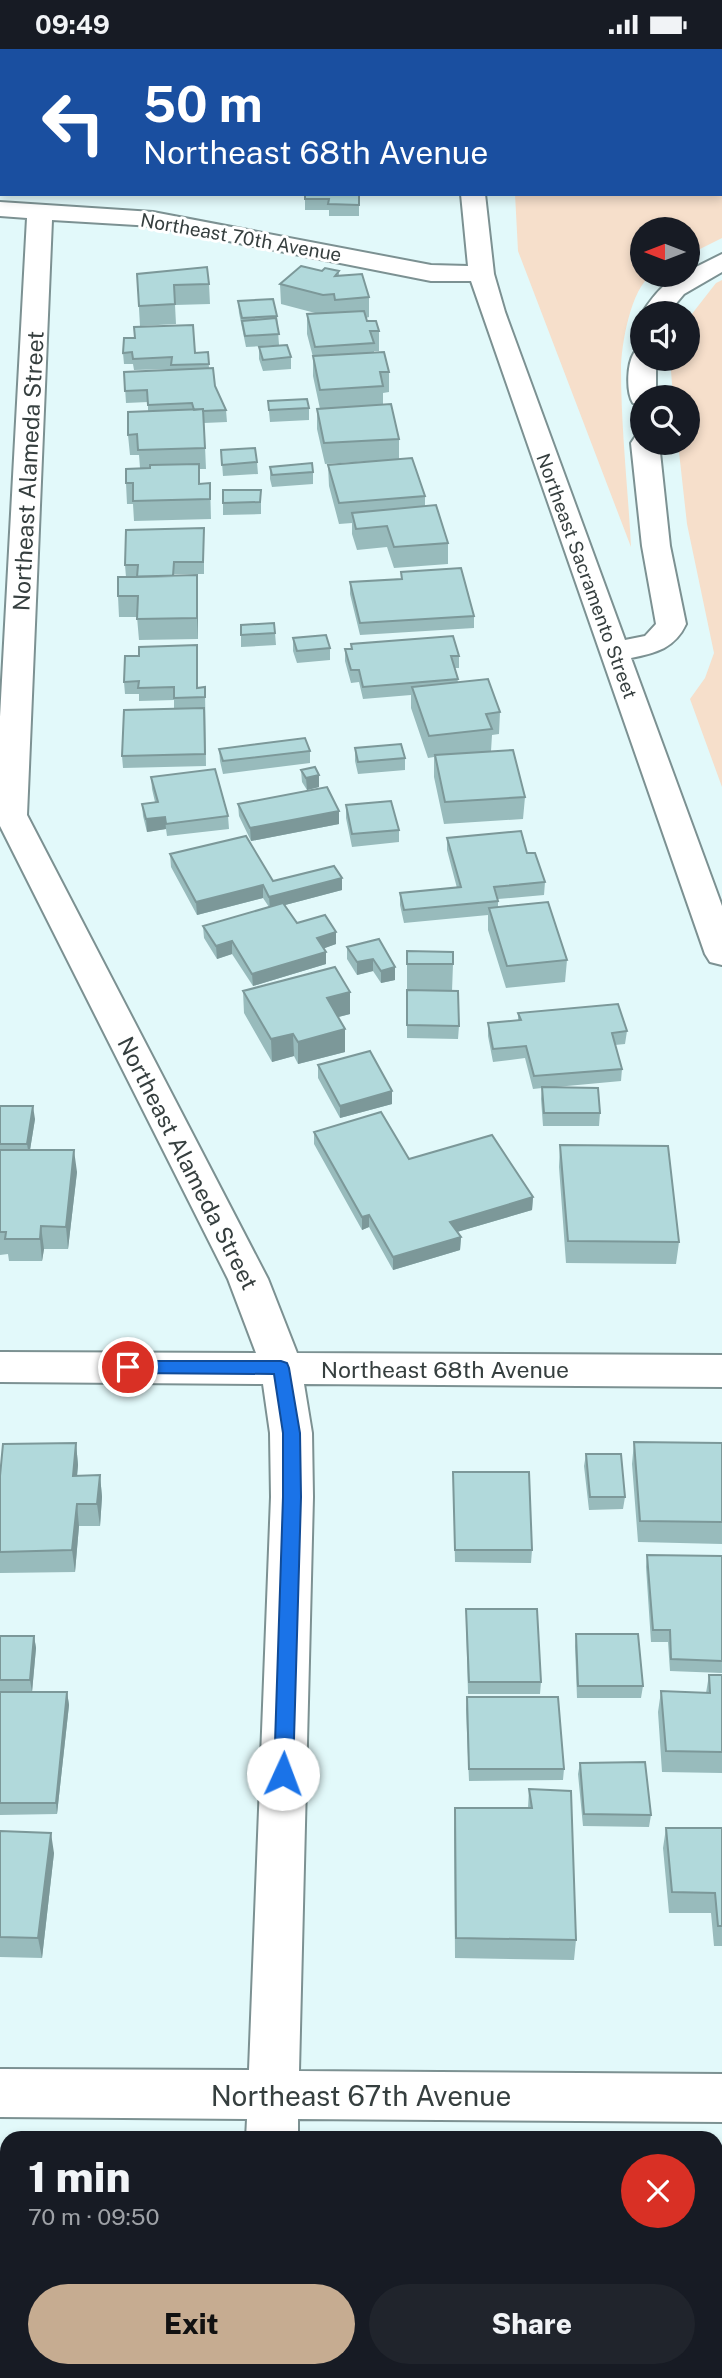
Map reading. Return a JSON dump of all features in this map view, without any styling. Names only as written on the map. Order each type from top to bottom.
[{"type":"street","name":"Northeast Sacramento Street","points":[[473,196],[481,274],[492,312],[722,954]]},
{"type":"street","name":"Northeast 70th Avenue","points":[[0,209],[153,219],[431,273],[481,274]]},
{"type":"street","name":"Northeast Alameda Street","points":[[40,210],[5,815],[248,1279],[281,1368],[291,1433],[292,1497],[272,2116]]},
{"type":"street","points":[[665,301],[675,289],[722,261]]},
{"type":"street","points":[[614,651],[661,640],[668,633],[671,624],[656,546],[646,455]]},
{"type":"street","name":"Northeast 68th Avenue","points":[[0,1367],[722,1371]]},
{"type":"street","name":"Northeast 67th Avenue","points":[[0,2093],[272,2116],[722,2098]]},
{"type":"shaded area","points":[[515,196],[722,196],[722,238],[700,249],[700,217],[630,217],[630,287],[642,287],[634,301],[630,301],[621,369],[631,547],[518,251]]},
{"type":"shaded area","points":[[722,280],[722,787],[690,699],[705,678],[714,653],[687,524],[679,455],[700,455],[700,385],[672,385],[671,371],[700,371],[700,304],[716,283]]},
{"type":"building","points":[[305,196],[359,196],[359,205],[328,204],[329,199],[305,199]]},
{"type":"building","points":[[301,266],[322,271],[325,268],[339,271],[335,276],[362,274],[369,297],[335,300],[334,294],[323,295],[280,284]]},
{"type":"building","points":[[207,267],[209,284],[174,285],[175,304],[139,306],[137,274]]},
{"type":"building","points":[[273,299],[277,316],[242,318],[238,301]]},
{"type":"building","points":[[364,311],[367,321],[376,321],[379,331],[370,331],[374,343],[315,347],[307,314]]},
{"type":"building","points":[[276,318],[279,334],[245,336],[242,321]]},
{"type":"building","points":[[193,325],[195,353],[208,352],[209,364],[171,365],[172,357],[133,359],[132,352],[123,353],[124,338],[135,338],[134,327]]},
{"type":"building","points":[[287,345],[291,357],[263,360],[259,347]]},
{"type":"building","points":[[384,352],[389,372],[380,372],[383,386],[320,390],[313,356]]},
{"type":"building","points":[[213,368],[215,386],[226,410],[194,410],[192,403],[148,405],[147,390],[125,391],[124,372]]},
{"type":"building","points":[[307,399],[309,408],[269,410],[268,401]]},
{"type":"building","points":[[391,404],[399,439],[324,443],[317,409]]},
{"type":"building","points":[[203,409],[205,448],[138,450],[137,434],[128,435],[128,412]]},
{"type":"building","points":[[255,448],[257,462],[222,465],[221,450]]},
{"type":"building","points":[[412,458],[425,496],[339,503],[328,465]]},
{"type":"building","points":[[312,463],[313,472],[272,475],[270,467]]},
{"type":"building","points":[[199,464],[199,484],[210,483],[210,499],[133,501],[133,483],[126,483],[126,469],[150,468],[150,465]]},
{"type":"building","points":[[223,490],[261,490],[260,502],[223,503]]},
{"type":"building","points":[[436,505],[448,543],[394,547],[387,526],[356,529],[352,513]]},
{"type":"building","points":[[204,528],[203,562],[174,562],[173,576],[137,577],[138,565],[125,565],[126,530]]},
{"type":"building","points":[[461,568],[474,616],[360,623],[350,582],[402,579],[401,572]]},
{"type":"building","points":[[197,575],[197,618],[137,619],[138,596],[118,596],[118,577]]},
{"type":"building","points":[[274,623],[275,633],[241,635],[241,625]]},
{"type":"building","points":[[326,635],[330,648],[297,651],[293,638]]},
{"type":"building","points":[[453,636],[459,656],[451,656],[458,679],[363,687],[359,670],[351,670],[345,649],[352,649],[351,644]]},
{"type":"building","points":[[197,645],[197,688],[205,687],[205,697],[174,698],[174,687],[138,688],[139,681],[124,682],[125,656],[139,656],[139,647]]},
{"type":"building","points":[[488,679],[500,712],[486,714],[492,729],[429,736],[412,687]]},
{"type":"building","points":[[204,708],[205,754],[122,756],[124,710]]},
{"type":"building","points":[[305,738],[310,751],[223,761],[219,749]]},
{"type":"building","points":[[401,744],[405,758],[358,762],[355,748]]},
{"type":"building","points":[[513,750],[525,797],[445,802],[435,755]]},
{"type":"building","points":[[315,767],[319,775],[306,778],[301,770]]},
{"type":"building","points":[[215,769],[228,816],[166,824],[165,817],[146,819],[142,804],[158,802],[151,777]]},
{"type":"building","points":[[327,787],[339,811],[250,828],[238,804]]},
{"type":"building","points":[[391,801],[399,830],[352,834],[346,805]]},
{"type":"building","points":[[521,831],[527,853],[535,853],[545,882],[494,887],[498,901],[404,910],[400,893],[461,887],[447,838]]},
{"type":"building","points":[[246,836],[273,881],[334,866],[342,878],[269,897],[263,885],[196,902],[170,854]]},
{"type":"building","points":[[548,902],[567,960],[507,966],[489,908]]},
{"type":"building","points":[[283,903],[297,923],[325,915],[336,932],[317,938],[326,952],[252,974],[232,941],[216,946],[203,926]]},
{"type":"building","points":[[379,939],[395,967],[381,971],[373,959],[357,962],[347,947]]},
{"type":"building","points":[[407,951],[453,952],[453,964],[407,964]]},
{"type":"building","points":[[335,967],[350,992],[327,998],[345,1029],[298,1042],[293,1034],[271,1039],[243,991]]},
{"type":"building","points":[[407,990],[458,991],[459,1026],[407,1025]]},
{"type":"building","points":[[618,1004],[627,1031],[612,1033],[622,1069],[534,1076],[526,1046],[493,1049],[488,1023],[521,1020],[518,1013]]},
{"type":"building","points":[[370,1051],[392,1091],[340,1106],[318,1065]]},
{"type":"building","points":[[542,1087],[598,1088],[600,1113],[544,1113]]},
{"type":"building","points":[[0,1106],[33,1106],[27,1144],[0,1144]]},
{"type":"building","points":[[381,1112],[409,1159],[492,1135],[533,1197],[450,1222],[461,1237],[393,1257],[369,1215],[362,1217],[314,1132]]},
{"type":"building","points":[[560,1145],[668,1146],[679,1242],[568,1241]]},
{"type":"building","points":[[0,1150],[74,1150],[66,1227],[41,1226],[40,1239],[5,1239],[6,1232],[0,1232]]},
{"type":"building","points":[[634,1442],[722,1443],[722,1522],[640,1521]]},
{"type":"building","points":[[76,1443],[73,1476],[100,1475],[97,1504],[77,1504],[72,1550],[0,1552],[0,1476],[3,1444]]},
{"type":"building","points":[[586,1454],[621,1454],[625,1497],[590,1497]]},
{"type":"building","points":[[453,1472],[529,1472],[532,1550],[455,1550]]},
{"type":"building","points":[[647,1555],[722,1556],[722,1661],[671,1659],[670,1630],[653,1630]]},
{"type":"building","points":[[466,1609],[537,1609],[541,1682],[469,1682]]},
{"type":"building","points":[[576,1634],[638,1634],[643,1686],[578,1686]]},
{"type":"building","points":[[0,1636],[34,1636],[30,1680],[0,1680]]},
{"type":"building","points":[[709,1675],[722,1675],[722,1752],[666,1751],[661,1691],[710,1693]]},
{"type":"building","points":[[0,1692],[67,1692],[56,1803],[0,1803]]},
{"type":"building","points":[[467,1697],[558,1697],[564,1769],[469,1769]]},
{"type":"building","points":[[645,1762],[651,1815],[584,1814],[580,1763]]},
{"type":"building","points":[[529,1789],[571,1791],[576,1940],[456,1938],[455,1808],[532,1808]]},
{"type":"building","points":[[666,1828],[722,1828],[722,1926],[718,1926],[715,1893],[672,1892]]},
{"type":"building","points":[[0,1831],[51,1833],[38,1938],[0,1937]]},
{"type":"route","points":[[128,1367],[281,1368],[291,1433],[292,1497],[283,1774]]}]
